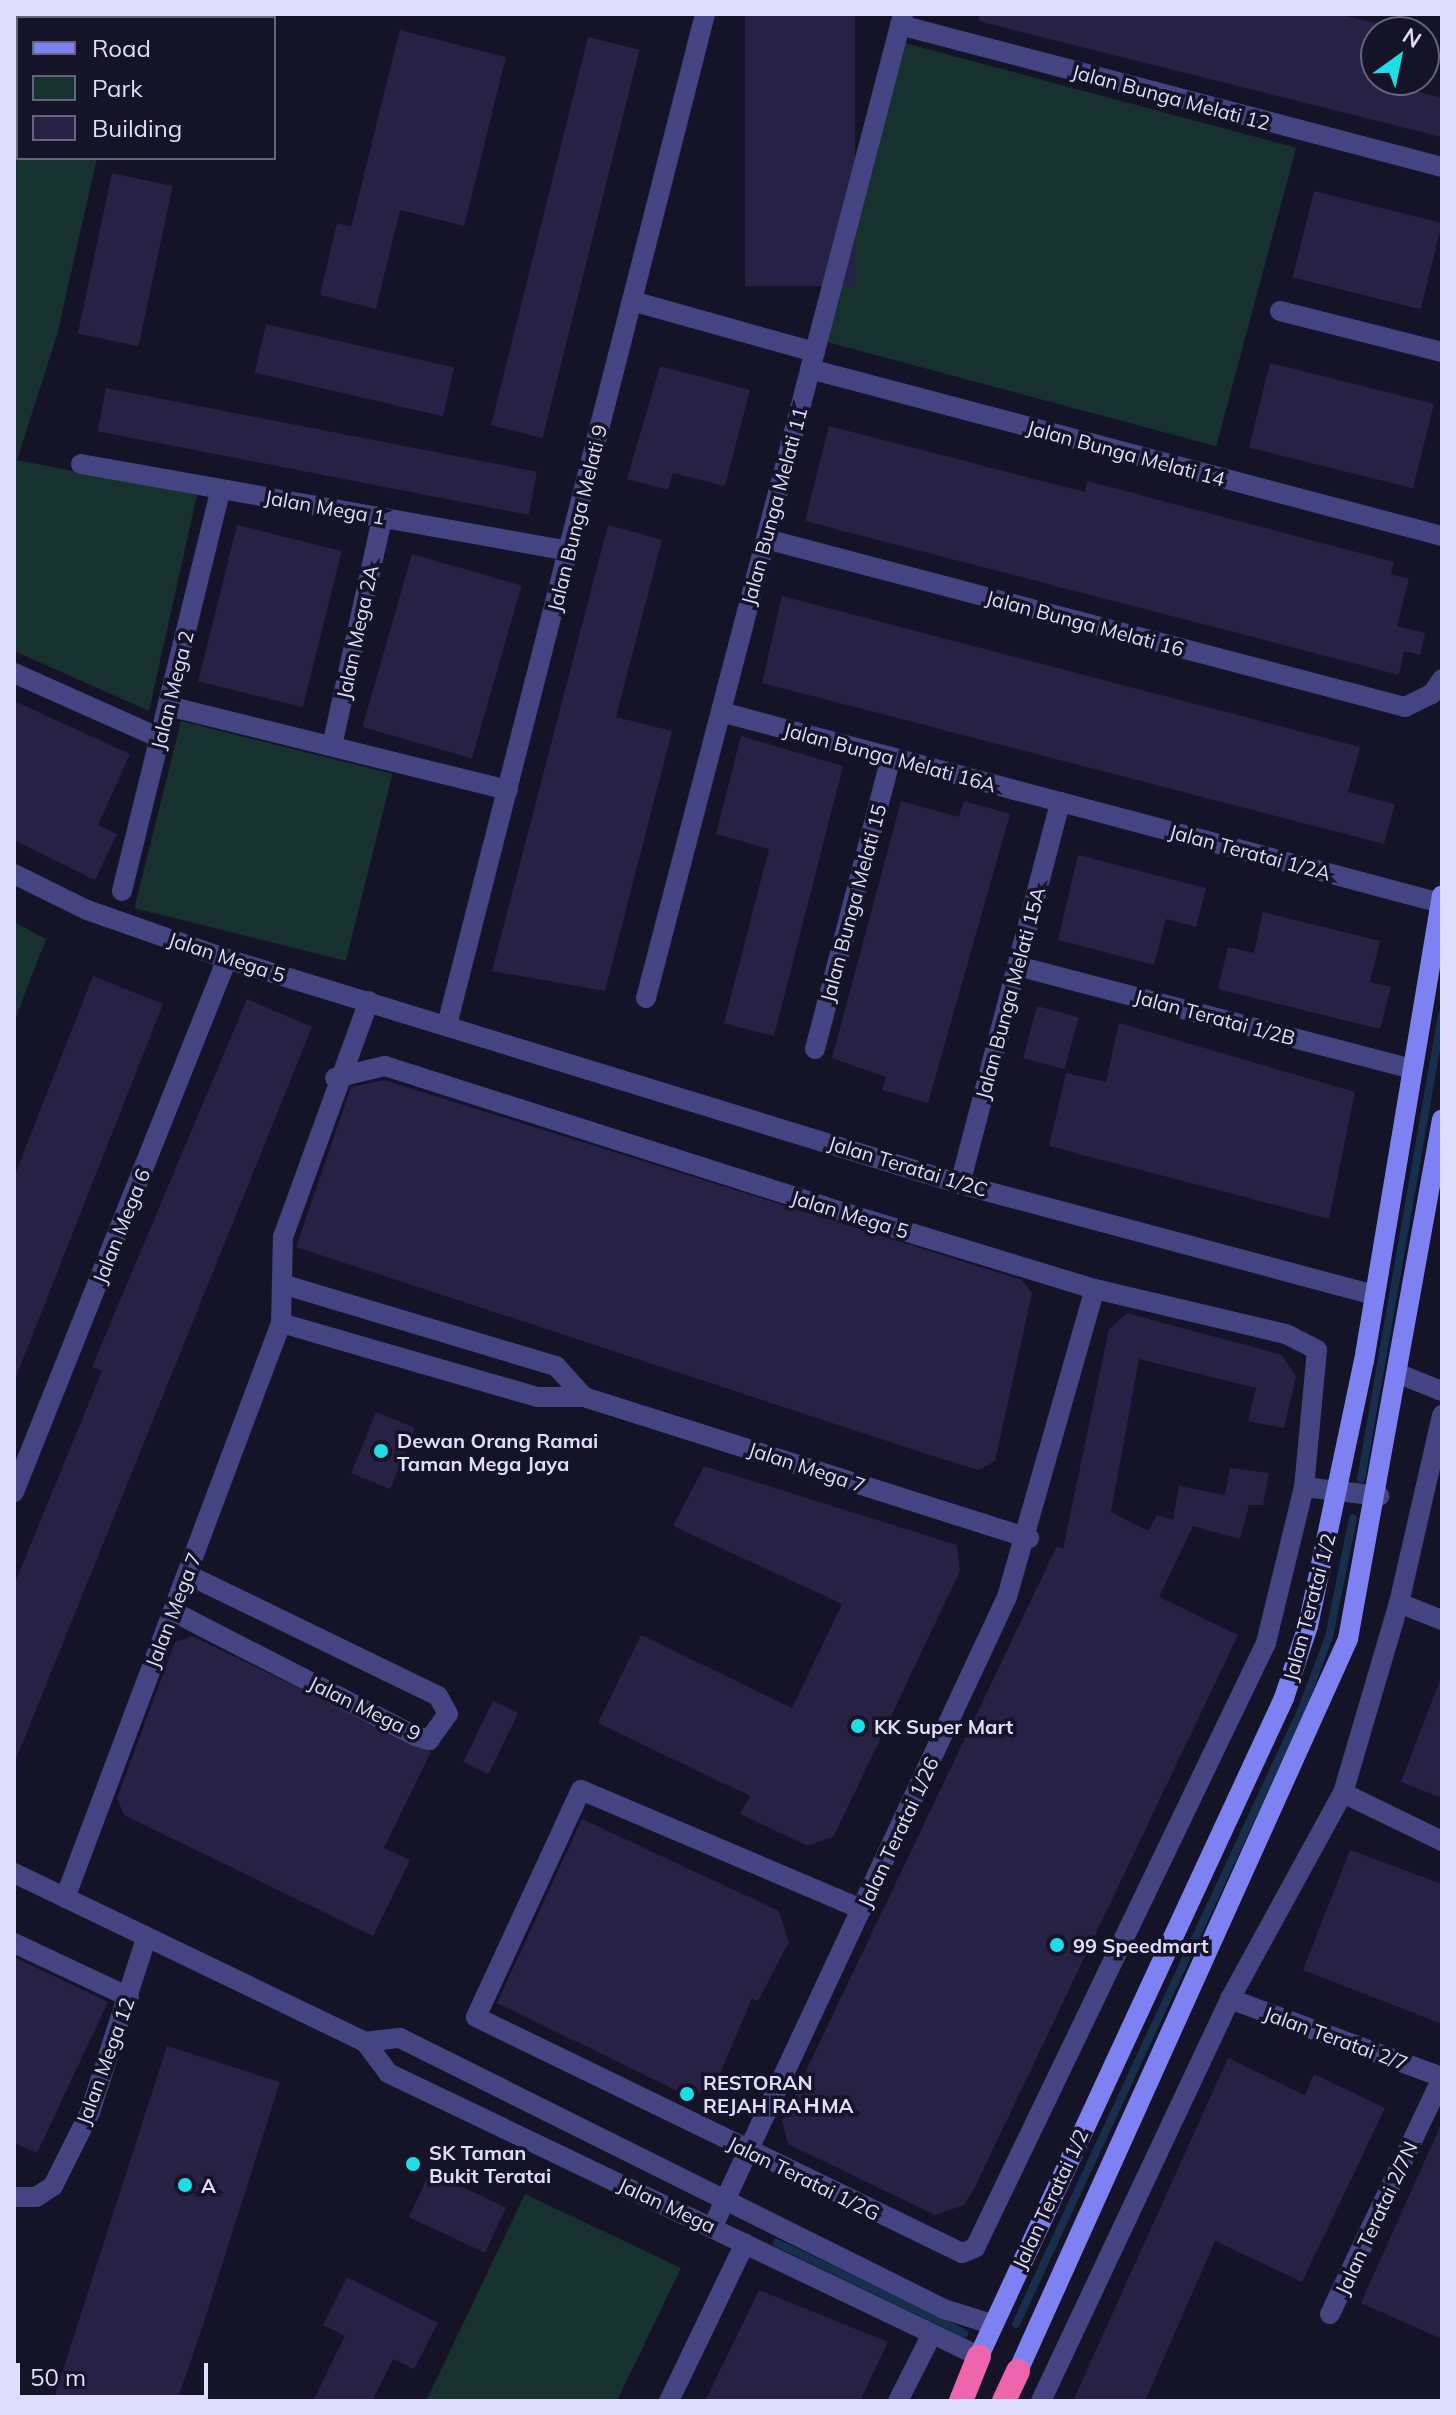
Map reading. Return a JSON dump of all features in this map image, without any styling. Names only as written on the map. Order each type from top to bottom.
[{"type":"highway","points":[[961,2401],[979,2356]]},
{"type":"highway","points":[[1004,2401],[1018,2371]]},
{"type":"main road","name":"Jalan Teratai 1/2","points":[[979,2356],[991,2324],[1284,1698],[1339,1491],[1441,899]]},
{"type":"main road","name":"Jalan Teratai 1/2","points":[[1018,2371],[1317,1714],[1348,1639],[1379,1496],[1442,1119]]},
{"type":"street","name":"Jalan Bunga Melati 9","points":[[448,1021],[705,14]]},
{"type":"street","name":"Jalan Bunga Melati 12","points":[[901,20],[1442,167]]},
{"type":"street","name":"Jalan Bunga Melati 11","points":[[646,998],[901,20]]},
{"type":"street","name":"Jalan Bunga Melati 14","points":[[632,301],[812,361],[1442,536]]},
{"type":"street","points":[[1280,311],[1442,352]]},
{"type":"street","name":"Jalan Mega 1","points":[[81,464],[568,551]]},
{"type":"street","name":"Jalan Mega 2","points":[[122,891],[221,489]]},
{"type":"street","name":"Jalan Mega 2A","points":[[332,746],[382,518]]},
{"type":"street","name":"Jalan Bunga Melati 16","points":[[766,539],[1405,707],[1432,694],[1442,679]]},
{"type":"street","points":[[14,673],[160,738]]},
{"type":"street","points":[[168,706],[508,790]]},
{"type":"street","name":"Jalan Bunga Melati 16A","points":[[721,712],[1060,802]]},
{"type":"street","name":"Jalan Bunga Melati 15","points":[[815,1049],[891,757]]},
{"type":"street","name":"Jalan Teratai 1/2A","points":[[1060,802],[1441,899]]},
{"type":"street","name":"Jalan Bunga Melati 15A","points":[[960,1184],[1060,802]]},
{"type":"street","name":"Jalan Mega 5","points":[[14,874],[87,910],[227,959],[448,1021]]},
{"type":"street","name":"Jalan Mega 6","points":[[14,1492],[227,959]]},
{"type":"street","name":"Jalan Teratai 1/2B","points":[[1017,966],[1412,1069]]},
{"type":"street","name":"Jalan Mega 7","points":[[65,1898],[281,1323],[283,1237],[335,1078],[359,1040],[369,1001]]},
{"type":"street","name":"Jalan Teratai 1/2C","points":[[448,1021],[960,1184],[1373,1295]]},
{"type":"street","name":"Jalan Mega 5","points":[[359,1040],[385,1066],[1095,1289],[1286,1334],[1317,1350]]},
{"type":"street","points":[[335,1078],[385,1066]]},
{"type":"street","points":[[282,1284],[556,1366],[584,1397]]},
{"type":"street","name":"Jalan Teratai 1/26","points":[[713,2226],[862,1909],[1029,1538],[1095,1289]]},
{"type":"street","name":"Jalan Mega 7","points":[[281,1323],[537,1397],[584,1397],[1029,1538]]},
{"type":"street","name":"Jalan Teratai 1/2","points":[[962,2253],[975,2248],[1091,2018],[1266,1643],[1304,1487],[1317,1350]]},
{"type":"street","points":[[1399,1374],[1442,1391]]},
{"type":"street","points":[[1041,2401],[1230,1999],[1343,1793],[1399,1603],[1442,1415]]},
{"type":"street","points":[[1304,1487],[1379,1496]]},
{"type":"street","name":"Jalan Mega 9","points":[[174,1612],[415,1736],[429,1740],[448,1714],[438,1696],[187,1574]]},
{"type":"street","points":[[1399,1603],[1442,1620]]},
{"type":"street","name":"Jalan Teratai 1/2G","points":[[862,1909],[581,1790],[476,2017],[962,2253]]},
{"type":"street","points":[[1343,1793],[1442,1841]]},
{"type":"street","name":"Jalan Mega","points":[[14,1873],[365,2042],[388,2073],[979,2356]]},
{"type":"street","name":"Jalan Mega 12","points":[[15,2197],[36,2197],[53,2186],[90,2112],[146,1939]]},
{"type":"street","points":[[14,1943],[129,1997]]},
{"type":"street","name":"Jalan Teratai 2/7","points":[[1230,1999],[1442,2077]]},
{"type":"street","name":"Jalan Mega","points":[[365,2042],[400,2038],[726,2197],[944,2309],[991,2324]]},
{"type":"street","name":"Jalan Teratai 2/7N","points":[[1330,2314],[1442,2077]]},
{"type":"street","points":[[669,2401],[745,2243]]},
{"type":"street","points":[[898,2401],[932,2334]]},
{"type":"street","points":[[954,2401],[979,2356]]},
{"type":"green space","points":[[905,43],[1296,148],[1216,446],[825,341]]},
{"type":"green space","points":[[14,132],[16,160],[97,160],[57,335],[17,460],[197,495],[149,711],[14,651]]},
{"type":"green space","points":[[181,721],[393,774],[346,961],[134,908]]},
{"type":"green space","points":[[14,922],[46,939],[14,1022]]},
{"type":"green space","points":[[525,2194],[681,2268],[617,2401],[426,2401]]},
{"type":"building","points":[[745,14],[855,14],[855,286],[745,286]]},
{"type":"building","points":[[979,14],[1336,14],[1360,19],[1360,96],[1442,98],[1442,137],[979,21]]},
{"type":"building","points":[[400,30],[506,57],[464,226],[400,210],[376,309],[320,295],[337,223],[351,227]]},
{"type":"building","points":[[588,37],[639,50],[543,438],[491,425]]},
{"type":"building","points":[[112,173],[173,186],[139,346],[78,333]]},
{"type":"building","points":[[1314,191],[1442,223],[1421,309],[1292,277]]},
{"type":"building","points":[[266,324],[454,367],[443,416],[255,373]]},
{"type":"building","points":[[1270,363],[1434,404],[1413,488],[1249,447]]},
{"type":"building","points":[[660,366],[750,390],[725,486],[673,473],[668,490],[627,479]]},
{"type":"building","points":[[106,388],[537,472],[529,515],[98,431]]},
{"type":"building","points":[[829,426],[1085,492],[1087,481],[1394,562],[1391,574],[1409,579],[1397,626],[1425,633],[1420,655],[1404,651],[1399,675],[805,521]]},
{"type":"building","points":[[237,525],[342,551],[303,707],[198,681]]},
{"type":"building","points":[[608,525],[662,540],[616,717],[672,731],[605,991],[492,971]]},
{"type":"building","points":[[412,554],[522,585],[472,758],[362,727]]},
{"type":"building","points":[[782,596],[1360,747],[1348,792],[1395,804],[1384,844],[762,683]]},
{"type":"building","points":[[14,701],[130,754],[98,825],[117,834],[95,880],[14,840]]},
{"type":"building","points":[[741,736],[843,766],[774,1036],[724,1023],[769,849],[716,834]]},
{"type":"building","points":[[901,801],[959,817],[964,801],[1010,814],[928,1103],[882,1090],[886,1077],[832,1058]]},
{"type":"building","points":[[1078,855],[1206,888],[1196,927],[1166,919],[1154,965],[1058,940]]},
{"type":"building","points":[[1263,912],[1380,941],[1370,982],[1391,987],[1380,1029],[1218,989],[1228,947],[1254,953]]},
{"type":"building","points":[[93,976],[163,1004],[14,1382],[14,1177]]},
{"type":"building","points":[[247,999],[312,1027],[14,1764],[14,1585],[102,1371],[92,1367]]},
{"type":"building","points":[[1037,1006],[1079,1017],[1065,1069],[1023,1058]]},
{"type":"building","points":[[1119,1023],[1355,1092],[1329,1219],[1049,1146],[1066,1073],[1106,1082]]},
{"type":"building","points":[[384,1080],[1022,1280],[1032,1293],[995,1461],[978,1470],[296,1247],[351,1087]]},
{"type":"building","points":[[1127,1313],[1282,1355],[1296,1377],[1284,1428],[1248,1421],[1256,1388],[1139,1359],[1111,1512],[1148,1531],[1157,1515],[1173,1520],[1179,1486],[1225,1495],[1230,1468],[1269,1473],[1263,1505],[1249,1505],[1240,1539],[1193,1526],[1159,1597],[1238,1635],[974,2189],[964,2205],[935,2215],[788,2144],[782,2121],[1057,1546],[1063,1549],[1109,1329]]},
{"type":"building","name":"Dewan Orang Ramai Taman Mega Jaya","points":[[376,1412],[415,1428],[390,1489],[351,1473]]},
{"type":"building","points":[[704,1466],[957,1545],[960,1571],[834,1836],[808,1846],[740,1814],[750,1796],[598,1723],[641,1635],[792,1708],[842,1604],[673,1526]]},
{"type":"building","points":[[192,1636],[431,1752],[384,1848],[410,1860],[373,1936],[124,1815],[117,1798],[175,1642]]},
{"type":"building","points":[[1442,1680],[1442,1798],[1401,1782]]},
{"type":"building","points":[[493,1701],[518,1713],[488,1774],[463,1762]]},
{"type":"building","points":[[582,1819],[779,1911],[789,1942],[758,2001],[752,1998],[714,2088],[690,2097],[497,2003]]},
{"type":"building","points":[[1350,1850],[1442,1884],[1442,2024],[1303,1970]]},
{"type":"building","points":[[14,1957],[108,2002],[37,2153],[14,2143]]},
{"type":"building","name":"A","points":[[167,2046],[280,2082],[203,2325],[177,2401],[53,2401]]},
{"type":"building","points":[[1228,2058],[1305,2095],[1314,2074],[1385,2108],[1302,2282],[1215,2241],[1145,2401],[1073,2401]]},
{"type":"building","points":[[1442,2122],[1442,2339],[1361,2303]]},
{"type":"building","points":[[430,2172],[506,2207],[485,2253],[409,2217]]},
{"type":"building","points":[[347,2277],[438,2323],[414,2369],[393,2359],[372,2401],[313,2401],[345,2336],[323,2325]]},
{"type":"building","points":[[759,2290],[888,2342],[860,2401],[705,2401]]},
{"type":"waterway","points":[[1361,1479],[1442,1014]]},
{"type":"waterway","points":[[1016,2324],[1301,1711],[1329,1637],[1353,1518]]},
{"type":"waterway","points":[[777,2243],[964,2333]]},
{"type":"place","name":"Dewan Orang Ramai Taman Mega Jaya","points":[[381,1451]]},
{"type":"place","name":"KK Super Mart","points":[[858,1726]]},
{"type":"place","name":"99 Speedmart","points":[[1057,1945]]},
{"type":"place","name":"RESTORAN REJAH RAＨMA","points":[[687,2094]]},
{"type":"place","name":"SK Taman Bukit Teratai","points":[[413,2164]]},
{"type":"place","name":"A","points":[[185,2185]]}]
